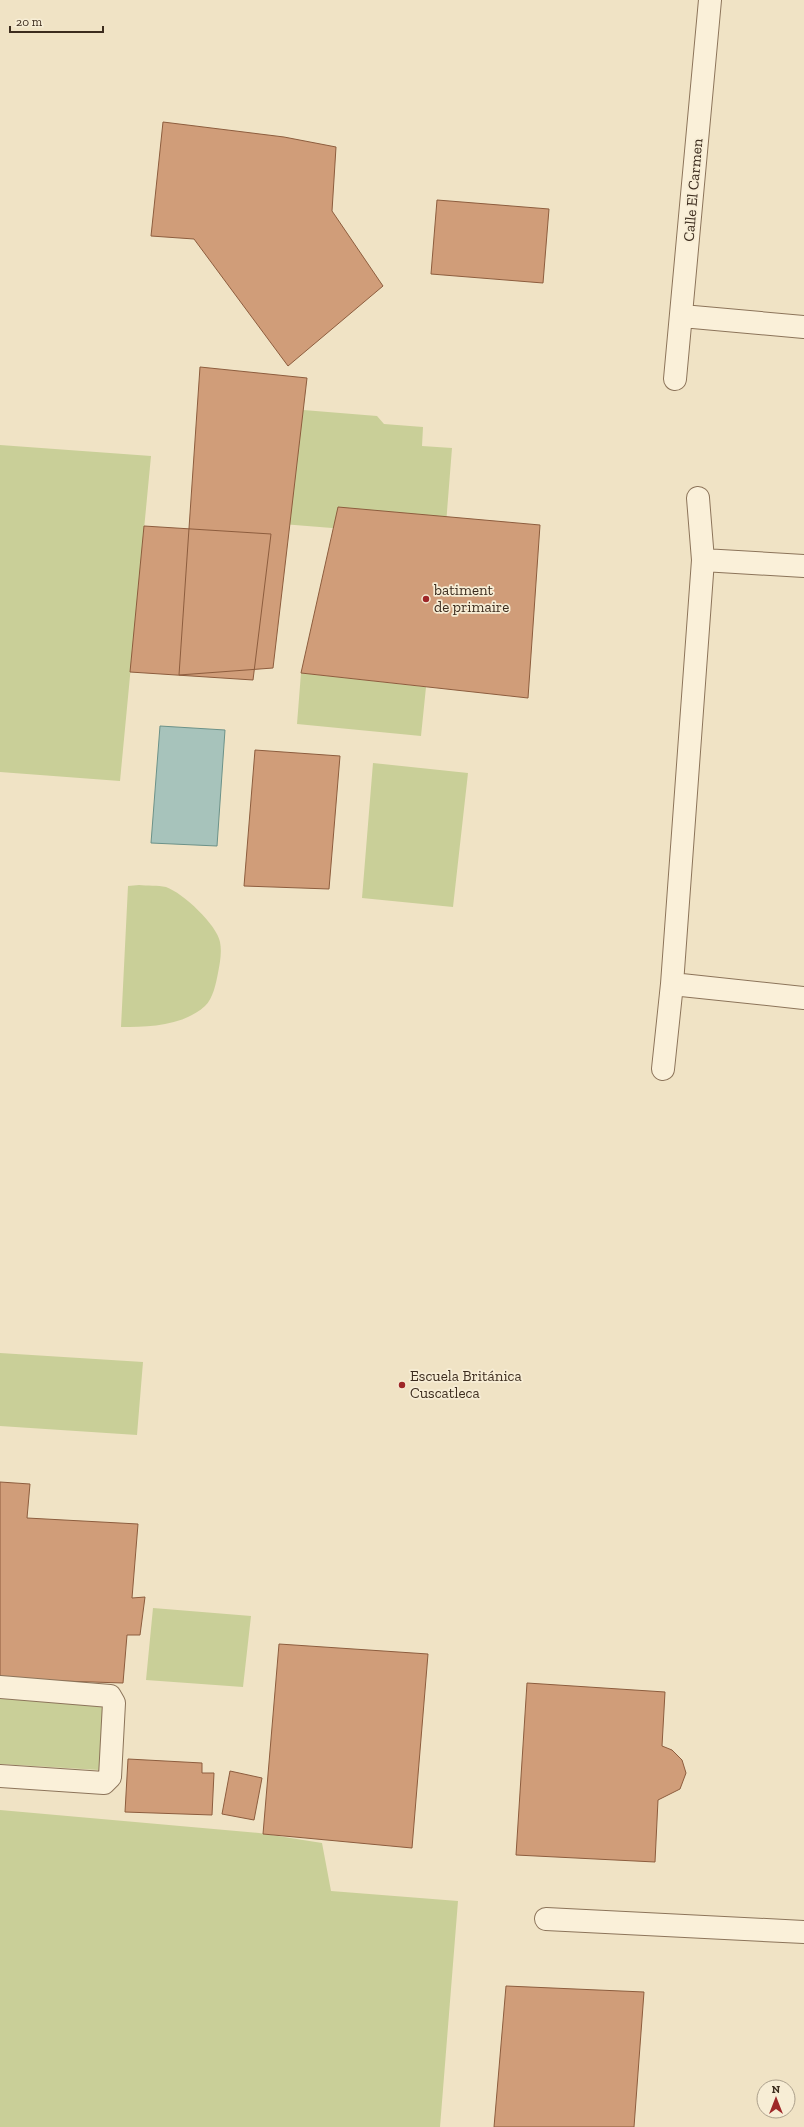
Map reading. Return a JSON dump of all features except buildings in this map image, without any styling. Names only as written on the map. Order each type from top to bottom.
[{"type":"street","name":"Calle El Carmen","points":[[675,379],[710,0]]},
{"type":"street","points":[[682,316],[804,327]]},
{"type":"street","points":[[663,1069],[672,984],[702,560],[698,498]]},
{"type":"street","points":[[702,560],[804,566]]},
{"type":"street","points":[[672,984],[804,998]]},
{"type":"street","points":[[0,1687],[110,1696],[114,1703],[110,1777],[104,1783],[0,1776]]},
{"type":"street","points":[[546,1919],[804,1932]]},
{"type":"green space","points":[[291,409],[377,416],[384,424],[423,427],[422,446],[452,448],[445,537],[282,524]]},
{"type":"green space","points":[[0,445],[151,456],[120,781],[0,772]]},
{"type":"green space","points":[[301,673],[426,687],[421,736],[297,724]]},
{"type":"green space","points":[[373,763],[468,773],[453,907],[362,898]]},
{"type":"green space","points":[[139,885],[166,887],[173,890],[190,903],[213,927],[218,935],[221,946],[221,954],[212,995],[208,1003],[196,1013],[187,1018],[165,1024],[143,1027],[121,1027],[128,886]]},
{"type":"green space","points":[[0,1353],[143,1362],[137,1435],[0,1426]]},
{"type":"green space","points":[[153,1608],[251,1616],[243,1687],[146,1680]]},
{"type":"green space","points":[[0,1695],[103,1702],[99,1770],[0,1764]]},
{"type":"green space","points":[[0,1810],[259,1833],[322,1843],[331,1891],[458,1901],[440,2127],[0,2127]]},
{"type":"water","points":[[160,726],[225,730],[217,846],[151,843]]},
{"type":"place","name":"batiment de primaire","points":[[426,599]]},
{"type":"place","name":"Escuela Británica Cuscatleca","points":[[402,1385]]}]
